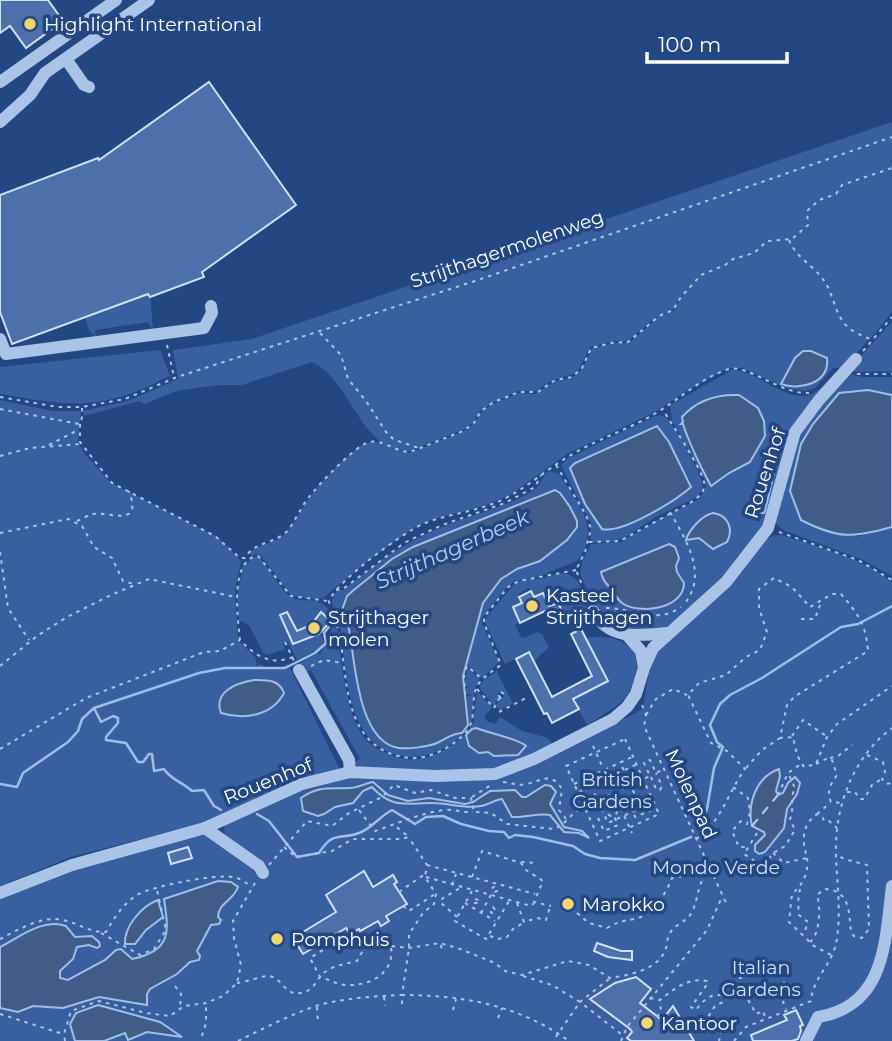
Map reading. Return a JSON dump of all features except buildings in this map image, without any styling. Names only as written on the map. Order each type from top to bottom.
[{"type":"street","points":[[0,82],[116,0]]},
{"type":"street","points":[[0,122],[30,95],[45,73],[149,0]]},
{"type":"street","points":[[0,339],[6,354],[204,328],[212,313],[211,306]]},
{"type":"street","name":"Rouenhof","points":[[0,893],[72,864],[205,828],[302,784],[351,772],[435,776],[495,774],[534,759],[613,719],[627,707],[636,694],[653,648],[726,582],[768,528],[795,432],[856,359]]},
{"type":"street","points":[[593,611],[604,626],[627,635],[667,633]]},
{"type":"street","points":[[627,635],[641,651],[644,668]]},
{"type":"street","points":[[295,662],[349,760],[351,772]]},
{"type":"street","points":[[205,828],[260,866],[263,873]]},
{"type":"street","points":[[807,1041],[818,1017],[845,1009],[869,987],[883,956],[892,886]]},
{"type":"path","name":"Strijthagermolenweg","points":[[0,397],[58,407],[82,407],[134,396],[174,378],[320,332],[892,137]]},
{"type":"path","points":[[82,407],[79,429],[82,444],[112,483],[215,536],[240,558],[245,558],[257,545],[282,536],[309,496],[346,458],[364,444],[381,443],[401,452],[410,452],[463,431],[474,423],[481,411],[494,402],[519,392],[538,392],[555,380],[572,377],[582,368],[591,348],[616,342],[627,343],[659,316],[673,310],[701,275],[733,259],[754,253],[767,241],[789,240],[797,236],[808,225],[807,211],[815,202],[836,194],[842,185],[892,168]]},
{"type":"path","points":[[789,240],[795,251],[809,262],[825,282],[843,322],[850,329],[873,340]]},
{"type":"path","points":[[856,359],[892,317]]},
{"type":"path","points":[[320,332],[324,340],[341,355],[348,379],[388,435],[420,448]]},
{"type":"path","points":[[168,349],[174,378]]},
{"type":"path","points":[[576,570],[524,579],[508,587],[483,620],[501,665],[476,688],[471,724],[462,737],[428,757],[415,758],[399,757],[378,749],[362,734],[350,702],[337,623],[329,601],[335,589],[377,555],[422,525],[504,501],[556,465],[663,409],[682,394],[732,368],[742,369],[788,390],[803,393],[815,390]]},
{"type":"path","points":[[844,371],[863,375],[892,374]]},
{"type":"path","points":[[0,409],[80,424]]},
{"type":"path","points":[[589,542],[620,541],[695,500],[704,491],[705,483],[663,409]]},
{"type":"path","points":[[48,446],[79,429]]},
{"type":"path","points":[[0,456],[48,446],[82,444]]},
{"type":"path","points":[[556,465],[590,524],[589,542],[576,570],[593,611],[614,608],[653,616],[663,615],[686,603],[696,586],[697,576],[687,546],[670,512]]},
{"type":"path","points":[[335,589],[342,590],[404,543],[535,487],[541,475]]},
{"type":"path","points":[[76,522],[94,514],[119,518],[124,516],[132,507],[128,491]]},
{"type":"path","points":[[462,513],[463,517]]},
{"type":"path","points":[[0,533],[68,519],[76,522],[87,532],[94,547],[111,558],[123,581],[135,584]]},
{"type":"path","points":[[768,528],[837,551],[870,565],[892,580]]},
{"type":"path","points":[[0,552],[8,607],[29,641]]},
{"type":"path","points":[[248,553],[251,557]]},
{"type":"path","points":[[329,601],[291,596],[262,558],[256,555],[251,557],[242,566],[236,597],[240,640],[258,656],[267,660],[324,660],[343,663]]},
{"type":"path","points":[[377,555],[380,560]]},
{"type":"path","points":[[688,695],[699,683],[726,675],[746,657],[760,650],[767,632],[759,608],[759,589],[774,578],[792,587],[810,607],[832,594],[841,594],[858,614],[866,630],[868,651],[794,697],[787,705],[780,737]]},
{"type":"path","points":[[0,666],[29,641],[67,617],[149,579],[236,597]]},
{"type":"path","points":[[801,619],[815,619],[821,602]]},
{"type":"path","points":[[0,749],[86,698],[204,652],[220,651],[240,640]]},
{"type":"path","points":[[285,642],[295,662]]},
{"type":"path","points":[[465,695],[464,676],[467,666],[483,679]]},
{"type":"path","points":[[816,764],[827,737],[837,724],[892,686]]},
{"type":"path","points":[[476,688],[494,708],[500,697]]},
{"type":"path","points":[[646,715],[656,699],[673,690],[688,695],[711,743],[727,751],[745,769]]},
{"type":"path","name":"Molenpad","points":[[636,694],[646,715],[644,726],[727,905]]},
{"type":"path","points":[[499,712],[526,698]]},
{"type":"path","points":[[791,737],[803,720],[827,737]]},
{"type":"path","points":[[734,1041],[746,1027],[811,1001],[815,982],[834,956],[838,936],[835,854],[842,804],[853,772],[892,728]]},
{"type":"path","points":[[696,839],[707,832],[715,822],[733,787],[762,750],[780,737],[791,737]]},
{"type":"path","points":[[791,737],[804,767],[838,756],[852,745]]},
{"type":"path","points":[[625,739],[633,757],[659,814],[600,841],[566,766],[625,739]]},
{"type":"path","points":[[593,746],[632,833]]},
{"type":"path","points":[[846,792],[855,792],[860,799],[864,799],[872,785],[882,779],[885,772],[883,762],[866,755]]},
{"type":"path","points":[[574,784],[633,757]]},
{"type":"path","points":[[828,758],[832,760],[837,775],[828,796],[831,802]]},
{"type":"path","points":[[647,760],[650,760],[662,786],[660,790],[656,789],[650,776],[644,763],[647,760]]},
{"type":"path","points":[[587,778],[608,823],[625,816],[641,808],[620,762]]},
{"type":"path","points":[[578,792],[637,764]]},
{"type":"path","points":[[778,795],[788,773],[801,764]]},
{"type":"path","points":[[656,773],[664,769]]},
{"type":"path","points":[[757,833],[744,854],[760,868],[772,853],[785,846],[795,830],[790,819],[793,813],[791,796],[795,788],[788,773]]},
{"type":"path","points":[[65,1041],[64,1034],[71,1011],[99,1001],[170,1016],[184,1006],[206,1003],[223,996],[237,983],[241,965],[233,921],[252,887],[307,821],[332,826],[349,813],[382,797],[394,785],[415,793],[431,790],[455,798],[471,798],[499,783],[528,784],[547,776],[553,778],[562,789],[559,810],[567,820]]},
{"type":"path","points":[[359,809],[375,831],[407,818],[447,810],[491,813],[507,824],[543,829],[557,828],[576,811],[650,776]]},
{"type":"path","points":[[882,779],[886,784],[892,783]]},
{"type":"path","points":[[733,787],[748,798],[750,812],[747,824]]},
{"type":"path","points":[[644,797],[650,811],[635,817],[631,807],[633,802],[650,793]]},
{"type":"path","points":[[471,798],[474,812]]},
{"type":"path","points":[[631,807],[625,806],[625,802],[629,799],[633,802]]},
{"type":"path","points":[[831,802],[842,804]]},
{"type":"path","points":[[804,935],[808,922],[799,915],[798,902],[807,869],[802,841],[806,827],[831,802]]},
{"type":"path","points":[[606,814],[610,806],[616,809],[621,807]]},
{"type":"path","points":[[597,818],[604,831],[618,825],[614,816],[616,809]]},
{"type":"path","points":[[590,821],[606,814],[614,816]]},
{"type":"path","points":[[817,814],[837,828]]},
{"type":"path","points":[[746,847],[739,848],[732,831],[741,821],[752,826]]},
{"type":"path","points":[[394,825],[409,837],[426,865],[425,877],[436,894],[434,904],[409,934],[402,1004]]},
{"type":"path","points":[[284,846],[296,857],[332,851],[353,839],[409,837]]},
{"type":"path","points":[[471,877],[482,851],[521,863],[538,863]]},
{"type":"path","points":[[772,853],[784,863],[807,858]]},
{"type":"path","points":[[810,942],[817,933],[820,911],[817,895],[824,889],[838,890],[842,894],[846,903],[850,933],[853,936],[862,938],[869,929],[870,878],[867,864],[835,854]]},
{"type":"path","points":[[577,913],[589,923],[607,928],[620,920],[637,919],[663,899],[671,878],[688,875],[704,856]]},
{"type":"path","points":[[399,892],[425,877],[531,906],[542,881],[521,863]]},
{"type":"path","points":[[426,865],[536,895]]},
{"type":"path","points":[[553,1041],[580,1002],[610,978],[633,974],[663,956],[667,936],[673,928],[685,922],[692,912],[701,879],[710,870]]},
{"type":"path","points":[[452,885],[456,873]]},
{"type":"path","points":[[0,939],[47,919],[64,920],[81,928],[106,932],[116,914],[137,895],[157,888],[224,876],[237,878],[252,887]]},
{"type":"path","points":[[481,913],[492,894],[497,891],[496,885]]},
{"type":"path","points":[[801,886],[792,894],[788,911],[789,922],[810,942],[834,956]]},
{"type":"path","points":[[457,917],[440,902],[461,887]]},
{"type":"path","points":[[100,932],[140,955],[154,949],[166,930],[157,888]]},
{"type":"path","points":[[472,891],[455,920],[486,939],[509,901]]},
{"type":"path","points":[[403,906],[409,911],[436,894]]},
{"type":"path","points":[[621,1041],[650,998],[707,930],[722,896]]},
{"type":"path","points":[[470,897],[475,900],[477,898],[491,909],[492,913],[495,911],[501,915]]},
{"type":"path","points":[[517,902],[524,922]]},
{"type":"path","points":[[488,935],[498,939],[507,937],[524,922],[537,918],[546,920],[551,906],[534,902]]},
{"type":"path","points":[[465,903],[496,922]]},
{"type":"path","points":[[391,946],[390,965],[384,973],[368,982],[345,986],[320,977],[310,958],[344,937],[355,941],[370,938],[391,946],[409,948],[440,943],[495,963],[505,971],[552,985],[580,1002],[629,1041]]},
{"type":"path","points":[[237,983],[251,982],[266,975],[272,976],[284,989],[301,993],[311,989],[323,972],[357,961],[370,938]]},
{"type":"path","points":[[440,943],[442,953]]},
{"type":"path","points":[[522,975],[568,961],[589,965],[610,978]]},
{"type":"path","points":[[766,1018],[763,1011],[756,1014],[752,1010],[740,985],[740,978],[762,966],[775,963],[790,998],[783,1002],[786,1010]]},
{"type":"path","points":[[650,998],[660,1000],[687,982],[704,979],[708,983],[691,1007],[693,1010],[711,996],[727,997]]},
{"type":"path","points":[[719,1041],[723,1025],[715,1025],[704,1033],[701,1028],[715,1006],[725,1001],[733,993],[732,989],[740,985]]},
{"type":"path","points":[[175,986],[181,995],[180,1010]]},
{"type":"path","points":[[238,1041],[316,1006],[360,997],[402,995],[489,1003],[519,1013],[569,1041]]},
{"type":"path","points":[[384,996],[385,1006]]},
{"type":"path","points":[[453,1010],[456,998]]},
{"type":"path","points":[[657,1017],[661,1011],[660,1000]]},
{"type":"path","points":[[202,1037],[206,1023],[206,1003]]},
{"type":"path","points":[[316,1006],[318,1022]]},
{"type":"path","points":[[498,1018],[502,1007]]},
{"type":"path","points":[[0,1014],[64,1034]]},
{"type":"green space","points":[[892,122],[892,312],[871,338],[862,335],[869,339],[844,368],[833,368],[815,388],[805,391],[787,388],[742,368],[728,368],[655,412],[567,454],[510,495],[484,506],[433,519],[415,527],[323,598],[309,599],[291,595],[261,556],[252,556],[249,553],[283,536],[319,485],[361,446],[373,442],[391,448],[379,441],[368,429],[326,371],[312,362],[242,385],[218,385],[176,391],[145,404],[139,401],[84,416],[83,411],[128,401],[178,379],[173,350],[252,339]],"holes":[[[700,276],[681,297],[674,310],[659,317],[629,343],[592,348],[583,368],[572,378],[555,381],[535,394],[519,393],[495,403],[482,411],[474,424],[464,431],[410,453],[394,449],[409,451],[463,430],[473,422],[480,411],[494,402],[518,391],[537,391],[552,380],[577,373],[590,347],[615,341],[627,342],[650,322],[673,309],[681,296]],[[810,351],[827,358],[828,364],[809,384],[797,387],[782,384],[789,369]]]},
{"type":"green space","points":[[150,293],[153,331],[148,322],[95,330],[96,337],[89,330],[85,317]]},
{"type":"green space","points":[[892,321],[892,373],[849,370]]},
{"type":"green space","points":[[160,350],[170,376],[116,398],[67,403],[0,394],[0,367]]},
{"type":"green space","points":[[732,370],[742,371],[782,391],[802,396],[816,392],[838,371],[804,413],[767,522],[726,578],[660,630],[619,628],[596,613],[580,573],[591,544],[621,542],[699,499],[706,487],[704,478],[672,420],[670,405]],"holes":[[[732,395],[758,408],[764,421],[765,436],[754,456],[711,486],[701,464],[690,449],[682,416],[702,401]],[[774,469],[764,513],[751,509],[761,470]],[[708,514],[718,514],[713,549],[699,538],[693,539],[688,534]],[[666,545],[677,552],[677,572],[683,579],[659,607],[631,607],[621,601],[603,580],[604,569]]]},
{"type":"green space","points":[[845,373],[862,377],[892,377],[892,395],[868,390],[856,537],[892,527],[892,576],[861,559],[783,530],[774,521],[794,440]]},
{"type":"green space","points":[[0,400],[53,411],[81,411],[78,442],[84,453],[111,483],[219,538],[241,561],[235,589],[238,640],[255,657],[257,666],[260,664],[274,668],[288,664],[340,770],[204,823],[71,857],[0,886]]},
{"type":"green space","points":[[655,416],[662,416],[670,422],[682,440],[703,487],[697,497],[654,518],[626,537],[610,542],[591,542],[591,523],[561,466],[568,458]],"holes":[[[642,432],[669,442],[691,483],[618,528],[608,530],[598,525],[591,509],[585,504],[570,468],[575,463]]]},
{"type":"green space","points":[[549,471],[559,474],[579,506],[584,516],[588,538],[577,561],[537,577],[515,581],[482,618],[499,662],[482,678],[465,664],[479,611],[497,583],[510,573],[539,561],[574,533],[576,518],[555,490],[413,547],[363,581],[350,593],[334,615],[332,600],[337,590],[344,590],[369,569],[409,543],[437,529],[529,493]]},
{"type":"green space","name":"Mondo Verde","points":[[781,535],[853,559],[892,582],[892,1041],[0,1041],[0,897],[58,872],[203,834],[225,836],[224,827],[233,819],[303,789],[352,776],[473,781],[553,756],[639,711],[643,707],[649,673],[662,642],[766,540]]},
{"type":"green space","points":[[256,556],[287,594],[299,600],[323,604],[334,618],[331,621],[321,613],[311,625],[297,631],[288,612],[280,616],[293,644],[320,634],[324,641],[318,650],[297,660],[288,641],[283,643],[285,649],[264,654],[249,625],[239,620],[237,597],[243,566]]},
{"type":"green space","points":[[562,573],[573,577],[581,586],[587,611],[567,620],[558,601],[549,605],[543,593],[534,597],[529,588],[518,594],[522,603],[513,608],[520,622],[515,625],[522,639],[537,632],[542,634],[549,647],[534,661],[529,652],[505,664],[484,620],[515,583]]},
{"type":"green space","points":[[344,615],[360,696],[375,733],[398,748],[430,745],[455,733],[462,733],[469,726],[467,730],[443,749],[414,757],[392,753],[375,743],[354,710],[340,626],[336,619]]},
{"type":"green space","points":[[334,623],[337,626],[349,703],[354,718],[366,740],[376,748],[394,756],[414,760],[442,751],[467,733],[468,743],[479,753],[488,751],[494,756],[520,754],[525,748],[521,741],[499,737],[476,728],[469,731],[473,723],[477,691],[492,707],[484,717],[488,722],[495,724],[500,717],[522,731],[548,738],[553,745],[491,772],[361,768],[354,763],[360,759],[311,670],[304,673],[299,663],[318,653],[322,654]]},
{"type":"green space","points":[[586,638],[621,641],[630,648],[636,656],[637,676],[624,699],[587,725],[573,699],[608,681]]},
{"type":"green space","points":[[468,668],[480,679],[474,691],[469,726],[464,698],[471,695],[466,694],[465,688],[470,687],[465,686],[465,679],[469,679],[465,678]]},
{"type":"green space","points":[[498,670],[513,703],[500,710],[496,706],[504,697],[504,692],[498,693],[499,698],[494,706],[479,687]]},
{"type":"water","points":[[803,351],[811,351],[827,358],[824,374],[805,385],[781,384],[795,358]]},
{"type":"water","points":[[868,390],[892,395],[892,527],[856,535],[825,531],[801,520],[790,491],[801,444],[813,424],[839,393]]},
{"type":"water","points":[[739,395],[758,408],[764,421],[765,436],[750,462],[711,486],[681,424],[682,417],[694,406],[708,399]]},
{"type":"water","points":[[657,426],[669,442],[691,487],[635,522],[622,527],[602,529],[585,504],[570,468],[575,463]]},
{"type":"water","points":[[771,461],[774,473],[765,511],[751,512],[760,476],[766,464]]},
{"type":"water","points":[[555,490],[570,507],[577,527],[567,540],[540,561],[517,569],[501,579],[483,603],[463,676],[468,725],[462,733],[428,746],[399,748],[385,742],[374,730],[360,695],[348,624],[342,610],[347,596],[392,559],[413,547]]},
{"type":"water","points":[[713,513],[728,523],[730,532],[727,542],[713,549],[699,538],[686,540],[696,524]]},
{"type":"water","points":[[669,544],[675,547],[679,558],[677,572],[684,583],[677,599],[649,609],[630,607],[622,603],[605,582],[601,572]]},
{"type":"water","points":[[254,680],[275,683],[284,693],[272,707],[257,714],[239,716],[221,713],[219,706],[223,694],[240,683]]},
{"type":"water","points":[[476,728],[526,746],[518,755],[494,756],[488,752],[479,753],[469,746],[466,735]]},
{"type":"water","points":[[779,769],[776,791],[778,795],[783,793],[795,777],[800,783],[797,794],[787,809],[784,828],[765,852],[759,854],[755,851],[755,845],[765,835],[752,826],[752,800],[764,778]]},
{"type":"water","points":[[373,782],[388,795],[408,801],[429,798],[465,804],[490,791],[515,790],[522,797],[526,797],[545,785],[551,786],[556,792],[550,804],[564,827],[582,831],[589,838],[579,833],[564,832],[550,815],[512,817],[502,799],[475,807],[400,803],[386,799],[372,787],[363,791],[353,803],[335,807],[324,814],[318,816],[303,811],[301,798],[314,791],[353,788]]},
{"type":"water","points":[[218,881],[231,882],[238,887],[221,908],[219,924],[211,925],[197,951],[199,960],[190,962],[177,974],[150,989],[147,1005],[99,997],[63,1008],[33,1006],[18,1012],[0,1008],[0,947],[48,924],[66,926],[75,937],[92,936],[100,946],[77,947],[73,959],[60,971],[60,978],[68,980],[105,960],[116,950],[121,949],[132,959],[155,951],[165,938],[167,930],[164,899]]},
{"type":"water","points":[[158,900],[163,917],[146,930],[135,944],[125,944],[127,930],[135,917]]},
{"type":"water","points":[[98,1005],[160,1022],[182,1037],[147,1032],[128,1040],[125,1033],[104,1041],[75,1041],[70,1024],[76,1013]]},
{"type":"waterway","points":[[699,825],[707,809],[714,768],[723,747],[717,742],[710,725],[720,704],[730,695],[762,678],[841,627],[858,624],[892,606]]},
{"type":"waterway","name":"Strijthagerbeek","points":[[0,784],[17,787],[23,773],[68,742],[78,731],[82,719],[94,708],[199,673],[225,668],[285,668],[315,653],[326,643],[324,633],[332,623]]},
{"type":"waterway","points":[[94,708],[101,722],[113,716],[118,718],[118,723],[106,740],[126,743],[138,762],[143,762],[152,754],[154,771],[164,769],[192,791],[204,790],[214,806],[221,810]]},
{"type":"waterway","points":[[257,814],[269,821],[297,857],[319,853],[333,838],[363,831],[392,810],[415,824],[426,817],[443,816],[461,824],[504,832],[509,838],[515,835],[533,837],[573,846],[585,854],[600,858],[635,860],[691,837]]},
{"type":"ferry route","points":[[752,826],[778,795]]},
{"type":"place","name":"Highlight International","points":[[30,24]]},
{"type":"place","name":"Kasteel Strijthagen","points":[[532,606]]},
{"type":"place","name":"Strijthager molen","points":[[314,628]]},
{"type":"place","name":"Marokko","points":[[568,904]]},
{"type":"place","name":"Pomphuis","points":[[277,939]]},
{"type":"place","name":"Kantoor","points":[[647,1023]]},
{"type":"park label","name":"British Gardens","points":[[612,790]]},
{"type":"park label","name":"Italian Gardens","points":[[761,978]]}]
